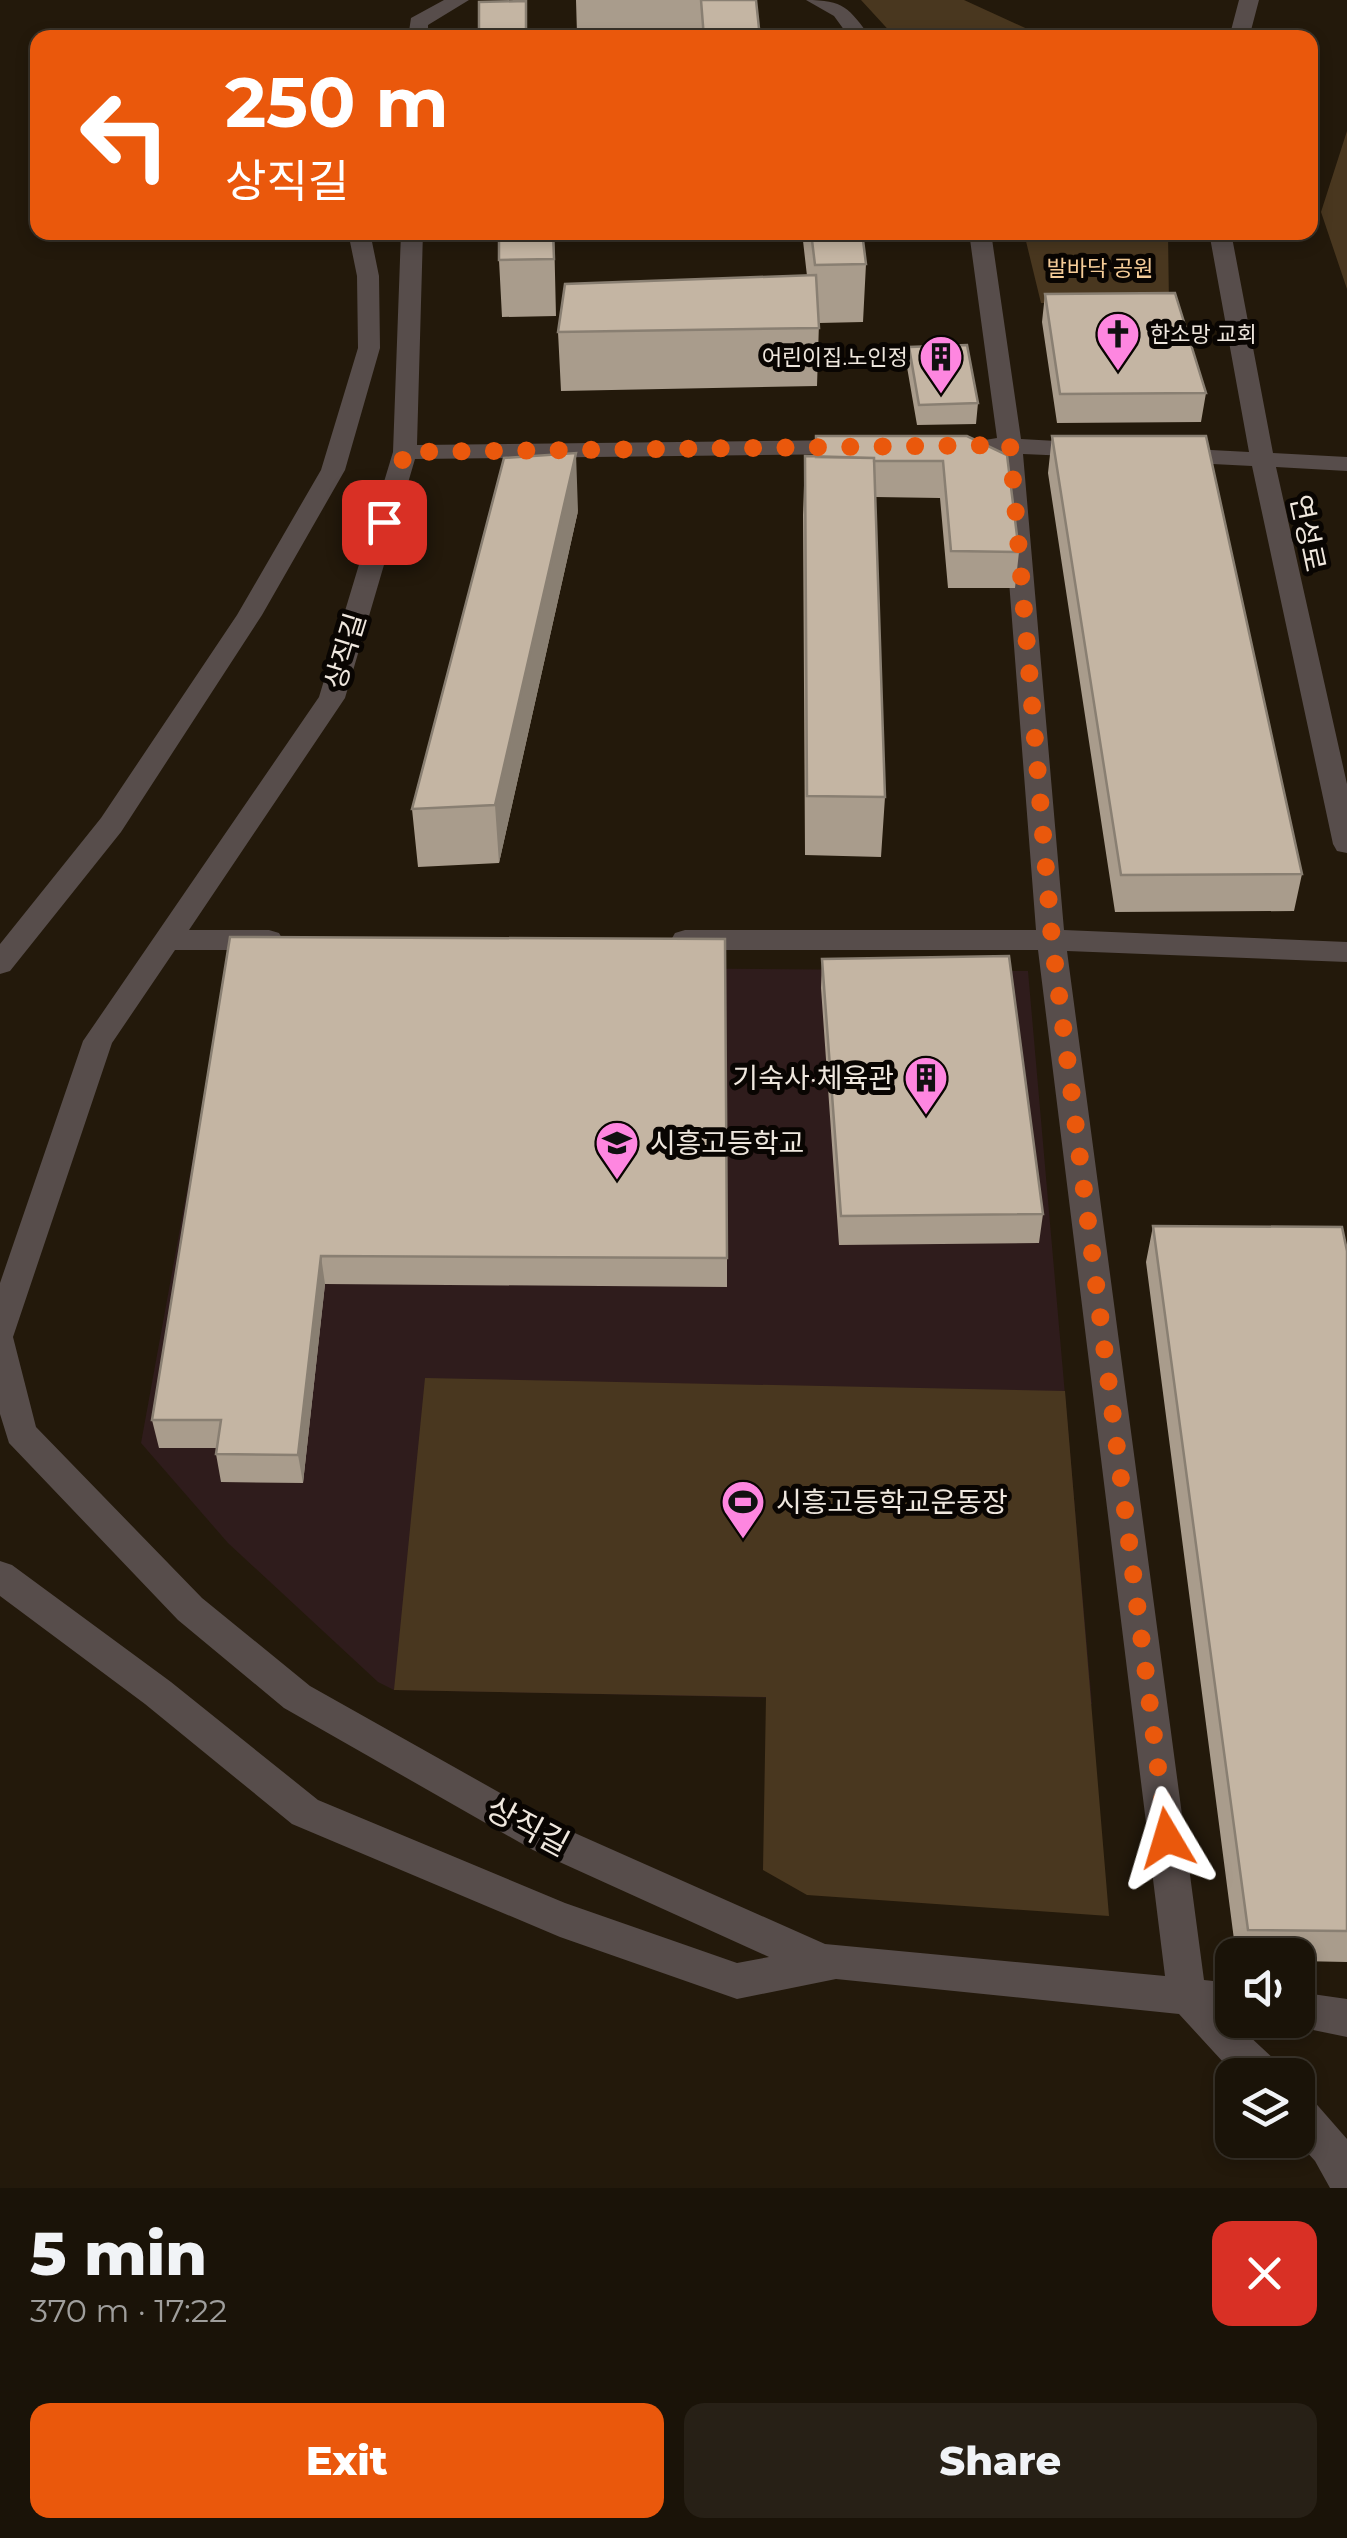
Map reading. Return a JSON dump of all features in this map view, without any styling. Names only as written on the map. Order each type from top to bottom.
[{"type":"street","points":[[418,30],[418,22],[460,0]]},
{"type":"street","points":[[816,0],[841,12],[854,30]]},
{"type":"street","points":[[1241,30],[1249,0]]},
{"type":"street","points":[[0,964],[111,826],[250,615],[334,470],[370,348],[368,276],[361,240]]},
{"type":"street","name":"상직길","points":[[0,1330],[98,1041],[332,698],[405,452],[412,240]]},
{"type":"street","points":[[981,240],[1010,445],[1052,940],[1187,1995],[1246,2058]]},
{"type":"street","name":"연성로","points":[[1221,240],[1248,400],[1265,462],[1269,495],[1347,844]]},
{"type":"street","points":[[971,445],[1347,464]]},
{"type":"street","points":[[405,452],[873,446]]},
{"type":"street","points":[[168,940],[306,940]]},
{"type":"street","points":[[659,940],[1052,940],[1347,952]]},
{"type":"street","name":"상직길","points":[[0,1344],[21,1433],[190,1609],[297,1697],[546,1838],[828,1964],[828,1960],[1215,1999]]},
{"type":"street","points":[[0,1576],[158,1693],[305,1812],[560,1920],[737,1981],[828,1964]]},
{"type":"street","points":[[1315,2013],[1347,2018]]},
{"type":"street","points":[[1315,2132],[1347,2178],[1334,2188]]},
{"type":"shaded area","name":"시흥고등학교","points":[[228,965],[1028,971],[1092,1704],[394,1690],[378,1682],[228,1543],[141,1443]]},
{"type":"green space","points":[[861,0],[964,0],[1030,30],[889,30]]},
{"type":"green space","points":[[1347,131],[1347,289],[1321,212]]},
{"type":"green space","name":"발바닥 공원","points":[[1026,240],[1168,240],[1169,305],[1041,303]]},
{"type":"green space","name":"시흥고등학교운동장","points":[[425,1378],[1065,1391],[1109,1916],[807,1895],[763,1870],[766,1697],[394,1690]]},
{"type":"building","points":[[701,0],[756,0],[759,30],[703,30]]},
{"type":"building","points":[[526,1],[526,30],[479,30],[479,2]]},
{"type":"building","points":[[499,240],[553,240],[554,259],[499,260]]},
{"type":"building","points":[[812,240],[863,240],[866,264],[815,265]]},
{"type":"building","points":[[816,275],[819,328],[558,332],[565,284]]},
{"type":"building","name":"한소망 교회","points":[[1175,293],[1206,393],[1060,394],[1045,294]]},
{"type":"building","points":[[967,345],[978,403],[919,405],[909,347]]},
{"type":"building","points":[[816,436],[967,436],[1007,455],[1019,552],[951,551],[943,461],[816,457]]},
{"type":"building","points":[[1052,436],[1206,436],[1302,874],[1121,875]]},
{"type":"building","points":[[576,453],[495,805],[412,809],[504,458]]},
{"type":"building","points":[[805,456],[874,458],[885,797],[807,796]]},
{"type":"building","points":[[230,937],[725,939],[727,1258],[321,1256],[298,1455],[216,1454],[221,1420],[152,1420]]},
{"type":"building","name":"기숙사·체육관","points":[[1009,956],[1043,1214],[841,1216],[822,959]]},
{"type":"building","points":[[1153,1226],[1342,1227],[1347,1251],[1347,1931],[1248,1930]]},
{"type":"place","name":"한소망 교회","points":[[1118,372]]},
{"type":"place","name":"어린이집.노인정","points":[[941,395]]},
{"type":"place","name":"기숙사·체육관","points":[[926,1116]]},
{"type":"place","name":"시흥고등학교","points":[[617,1181]]},
{"type":"place","name":"시흥고등학교운동장","points":[[743,1540]]},
{"type":"route","points":[[384,522],[405,452],[1010,445],[1052,940],[1167,1838]]}]
